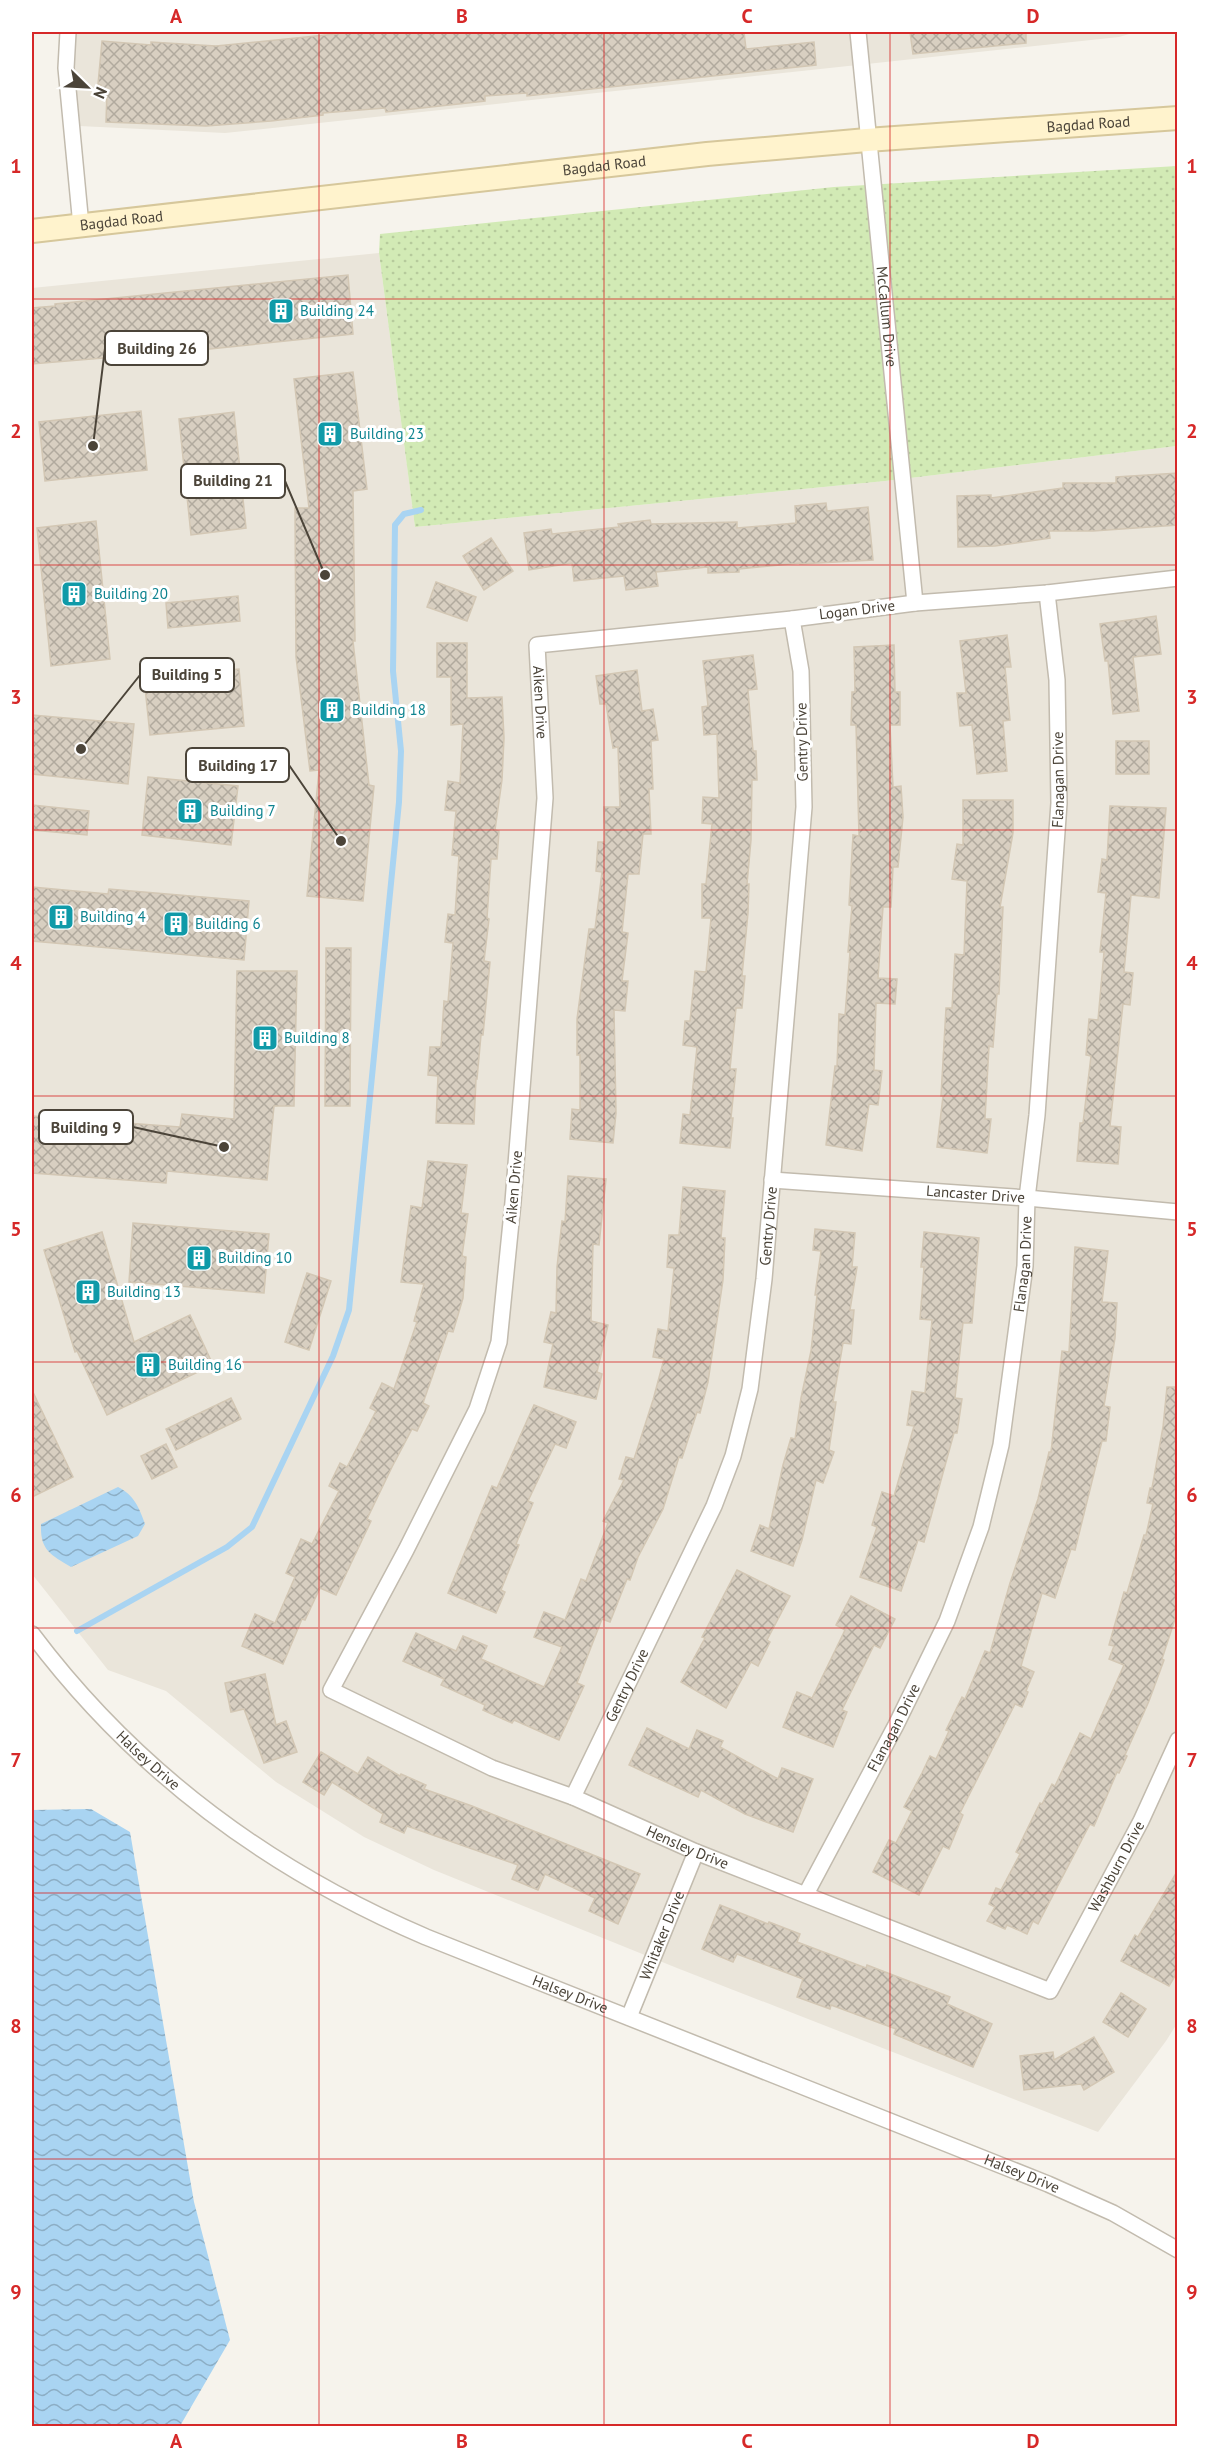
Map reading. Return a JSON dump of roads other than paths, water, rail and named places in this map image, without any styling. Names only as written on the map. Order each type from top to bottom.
[{"type":"street","points":[[68,32],[66,68],[81,226]]},
{"type":"street","name":"McCallum Drive","points":[[858,32],[915,603]]},
{"type":"street","name":"Bagdad Road","points":[[32,231],[614,164],[867,140],[1178,118]]},
{"type":"street","name":"Logan Drive","points":[[537,645],[792,619],[915,603],[1047,593],[1178,578]]},
{"type":"street","name":"Flanagan Drive","points":[[806,1894],[896,1725],[947,1621],[981,1527],[1001,1444],[1024,1266],[1027,1198],[1037,1115],[1059,803],[1057,680],[1047,593]]},
{"type":"street","name":"Gentry Drive","points":[[573,1797],[714,1506],[733,1456],[750,1389],[764,1279],[804,807],[801,671],[792,619]]},
{"type":"street","name":"Aiken Drive","points":[[331,1690],[406,1550],[477,1409],[499,1342],[513,1202],[545,798],[537,645]]},
{"type":"street","name":"Lancaster Drive","points":[[772,1180],[1027,1198],[1178,1212]]},
{"type":"street","name":"Halsey Drive","points":[[32,1634],[81,1694],[136,1751],[197,1804],[258,1849],[325,1889],[384,1919],[1048,2184],[1113,2213],[1178,2250]]},
{"type":"street","name":"Hensley Drive","points":[[331,1690],[492,1768],[573,1797],[696,1852],[1050,1991]]},
{"type":"street","name":"Washburn Drive","points":[[1050,1991],[1141,1821],[1178,1740]]},
{"type":"street","name":"Whitaker Drive","points":[[629,2017],[696,1852]]},
{"type":"water","points":[[118,1487],[135,1502],[145,1524],[138,1536],[71,1567],[48,1550],[42,1540],[41,1524]]},
{"type":"water","points":[[91,1809],[130,1832],[194,2202],[230,2340],[180,2426],[32,2426],[32,1810]]},
{"type":"waterway","points":[[77,1631],[227,1547],[252,1527],[333,1356],[349,1310],[399,802],[401,751],[393,671],[395,525],[404,514],[421,510]]},
{"type":"place","name":"Building 24","points":[[281,311]]},
{"type":"place","name":"Building 23","points":[[330,434]]},
{"type":"place","name":"Building 26","points":[[93,446]]},
{"type":"place","name":"Building 21","points":[[325,575]]},
{"type":"place","name":"Building 20","points":[[74,594]]},
{"type":"place","name":"Building 18","points":[[332,710]]},
{"type":"place","name":"Building 5","points":[[81,749]]},
{"type":"place","name":"Building 7","points":[[190,811]]},
{"type":"place","name":"Building 17","points":[[341,841]]},
{"type":"place","name":"Building 4","points":[[61,917]]},
{"type":"place","name":"Building 6","points":[[176,924]]},
{"type":"place","name":"Building 8","points":[[265,1038]]},
{"type":"place","name":"Building 9","points":[[224,1147]]},
{"type":"place","name":"Building 10","points":[[199,1258]]},
{"type":"place","name":"Building 13","points":[[88,1292]]},
{"type":"place","name":"Building 16","points":[[148,1365]]}]
